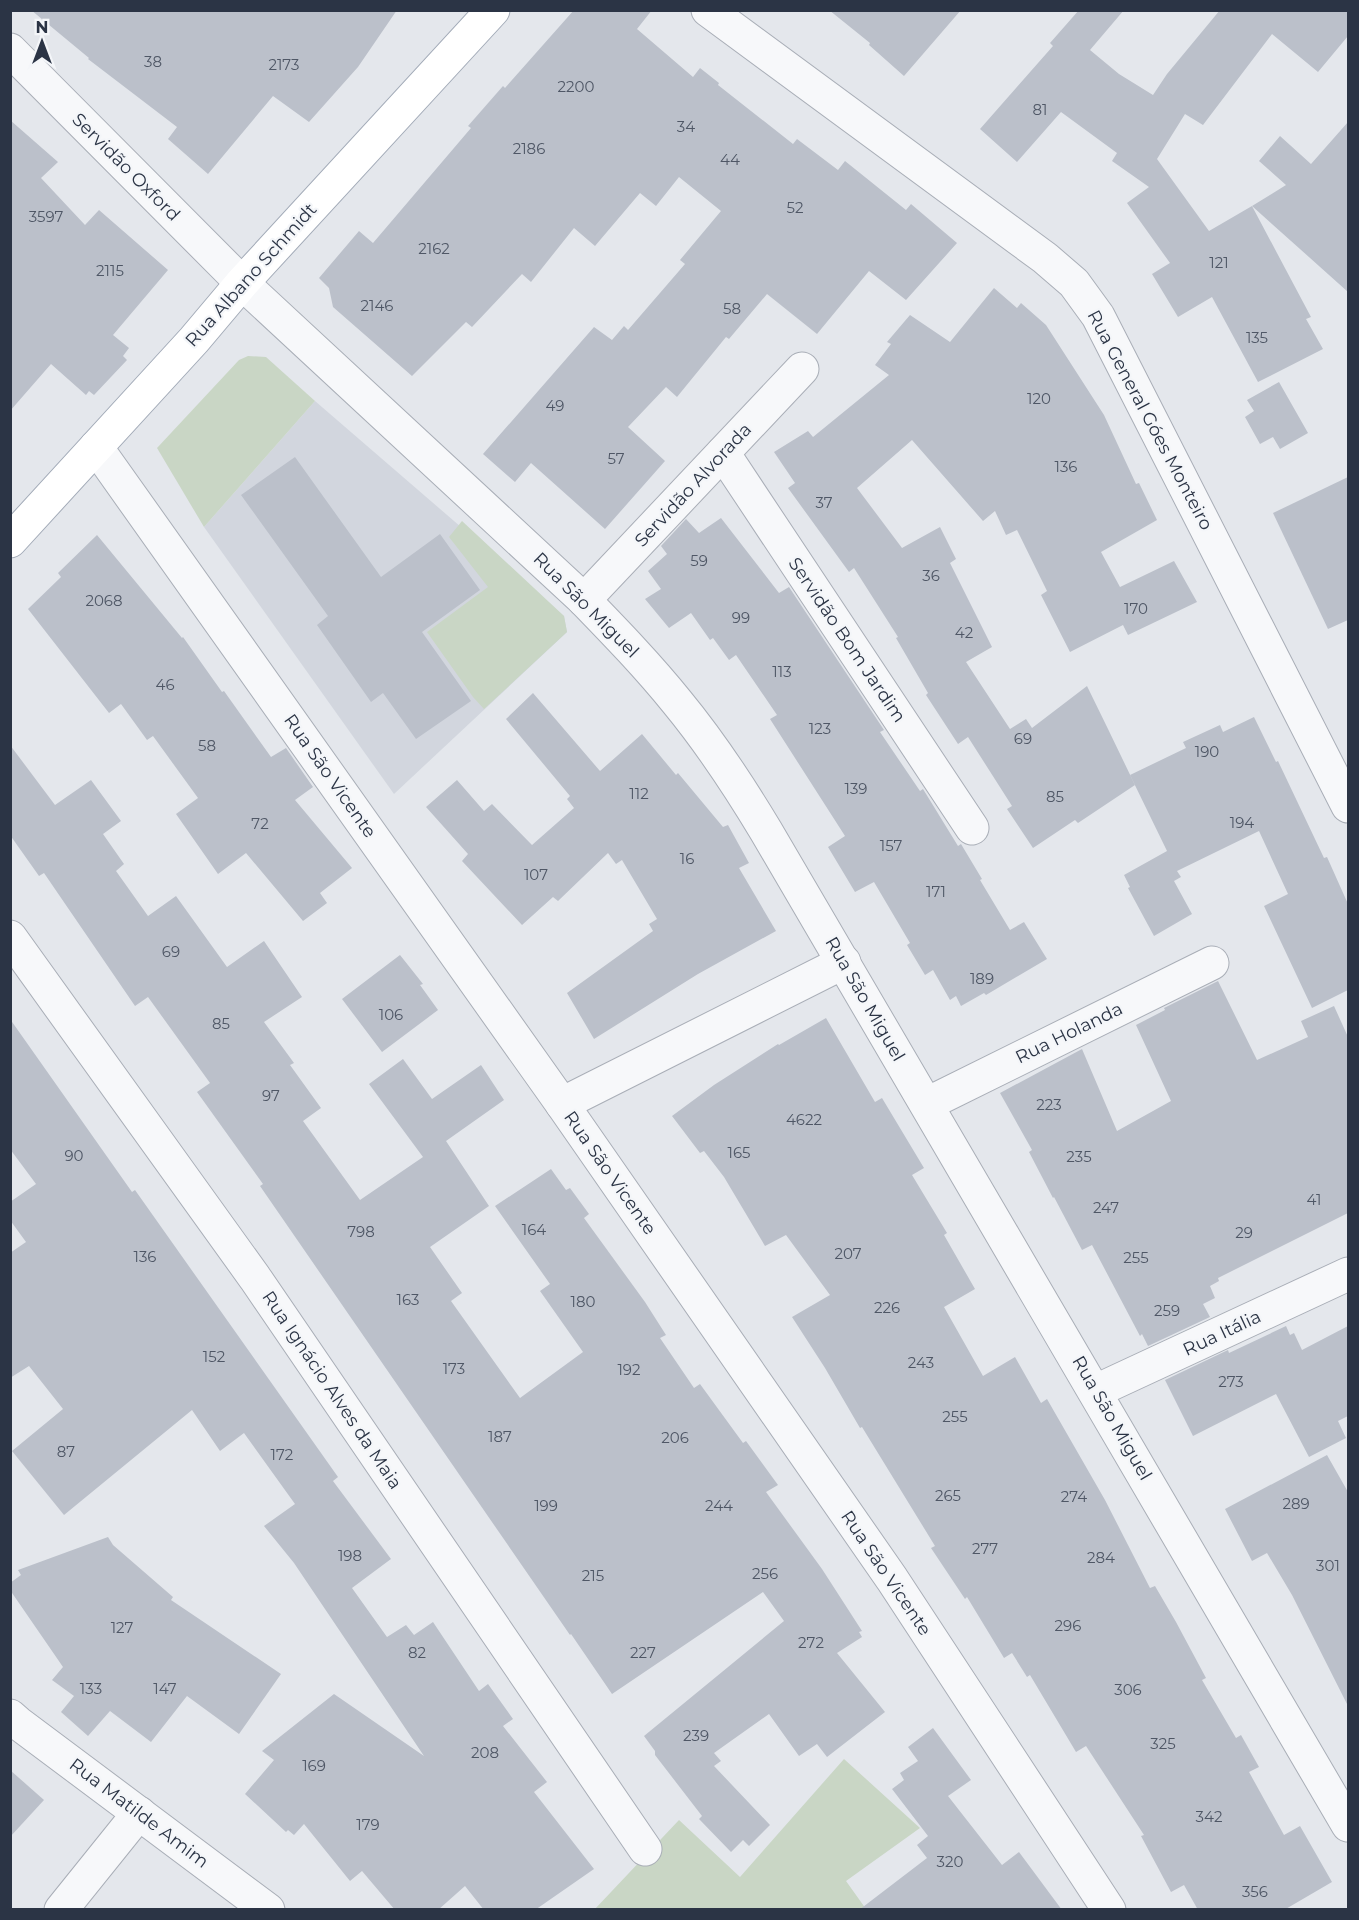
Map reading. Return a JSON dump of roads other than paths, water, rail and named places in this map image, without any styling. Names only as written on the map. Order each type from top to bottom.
[{"type":"main road","name":"Rua Albano Schmidt","points":[[10,541],[194,340],[242,283],[493,10]]},
{"type":"street","name":"Rua General Góes Monteiro","points":[[708,10],[1045,258],[1074,283],[1098,316],[1348,806]]},
{"type":"street","name":"Servidão Oxford","points":[[10,50],[242,283]]},
{"type":"street","name":"Rua São Miguel","points":[[242,283],[584,600],[678,703],[732,776],[1096,1391],[1339,1784],[1348,1825]]},
{"type":"street","name":"Servidão Alvorada","points":[[584,600],[802,369]]},
{"type":"street","name":"Rua São Vicente","points":[[96,447],[562,1104],[892,1579],[1109,1910]]},
{"type":"street","name":"Servidão Bom Jardim","points":[[723,453],[972,828]]},
{"type":"street","name":"Rua Ignácio Alves da Maia","points":[[10,937],[255,1278],[645,1849]]},
{"type":"street","points":[[562,1104],[844,962]]},
{"type":"street","name":"Rua Holanda","points":[[927,1104],[1212,963]]},
{"type":"street","name":"Rua Itália","points":[[1096,1391],[1348,1274]]},
{"type":"street","name":"Rua Matilde Amim","points":[[10,1716],[268,1910]]},
{"type":"street","points":[[61,1910],[139,1813]]}]
